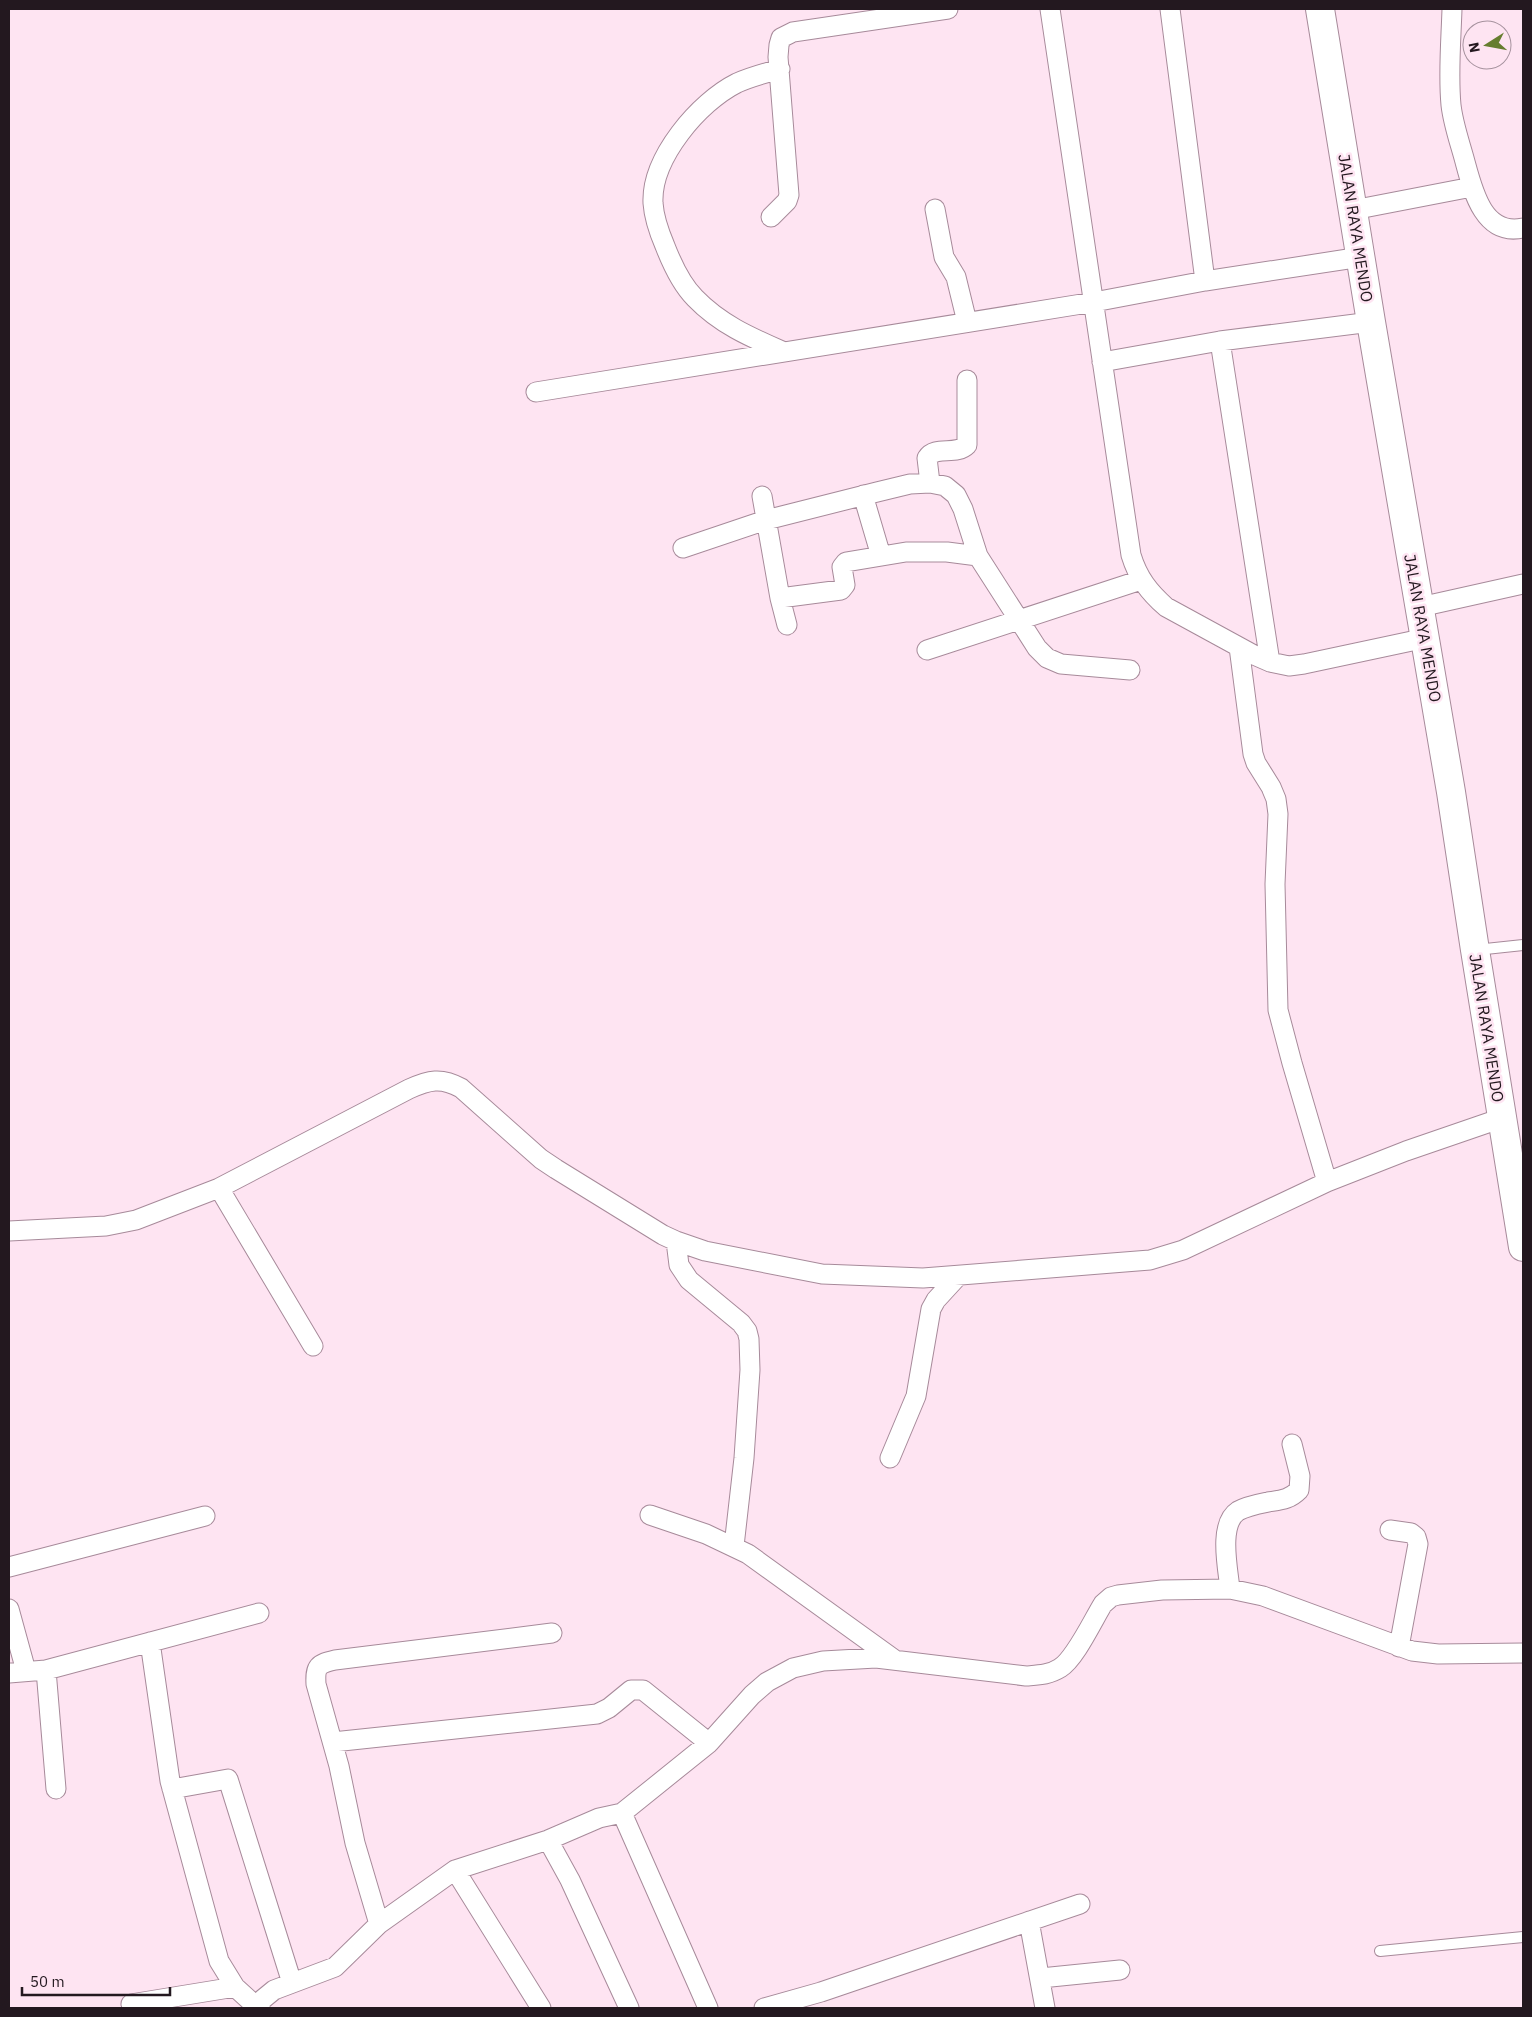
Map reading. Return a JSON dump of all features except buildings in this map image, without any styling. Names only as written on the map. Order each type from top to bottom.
[{"type":"highway","name":"JALAN RAYA MENDO","points":[[1320,9],[1371,322],[1452,792],[1475,950],[1523,1247]]},
{"type":"street","points":[[771,216],[787,201],[788,195],[780,69],[779,45],[781,38],[793,32],[948,9]]},
{"type":"street","points":[[1050,9],[1132,555],[1136,571],[1141,580],[1146,588],[1166,607],[1270,662],[1289,666],[1426,638]]},
{"type":"street","points":[[1170,9],[1205,281]]},
{"type":"street","points":[[1452,9],[1451,105],[1454,123],[1472,187],[1480,207],[1501,228],[1515,230],[1523,228]]},
{"type":"street","points":[[780,69],[751,77],[724,91],[709,102],[676,138],[668,151],[654,183],[653,202],[655,216],[670,260],[693,297],[728,326],[782,351]]},
{"type":"street","points":[[1353,210],[1472,187]]},
{"type":"street","points":[[935,209],[944,257],[956,277],[967,322]]},
{"type":"street","points":[[536,392],[1094,302],[1205,281],[1361,257]]},
{"type":"street","points":[[1102,362],[1220,341],[1371,322]]},
{"type":"street","points":[[1220,341],[1270,662]]},
{"type":"street","points":[[930,483],[928,454],[958,450],[967,445],[967,380]]},
{"type":"street","points":[[683,548],[766,520],[863,495],[910,484],[930,483],[945,486],[956,495],[978,556],[1037,648],[1047,658],[1061,664],[1130,670]]},
{"type":"street","points":[[863,495],[881,556]]},
{"type":"street","points":[[762,496],[780,598],[787,625]]},
{"type":"street","points":[[780,598],[841,590],[845,586],[843,564],[881,556],[927,551],[978,556]]},
{"type":"street","points":[[927,650],[1141,580]]},
{"type":"street","points":[[1420,607],[1523,584]]},
{"type":"street","points":[[1239,647],[1253,754],[1256,763],[1271,786],[1276,799],[1278,814],[1275,884],[1278,1010],[1327,1182]]},
{"type":"street","points":[[9,1231],[106,1226],[129,1221],[219,1188],[409,1089],[437,1080],[448,1081],[474,1098],[541,1158],[556,1169],[676,1241],[705,1251],[822,1274],[923,1278],[1150,1260],[1184,1250],[1327,1182],[1406,1151],[1502,1118]]},
{"type":"street","points":[[219,1188],[313,1346]]},
{"type":"street","points":[[676,1241],[679,1265],[689,1280],[741,1323],[747,1331],[749,1339],[750,1370],[744,1458],[734,1546]]},
{"type":"street","points":[[890,1458],[916,1396],[931,1309],[936,1300],[958,1276]]},
{"type":"street","points":[[1230,1589],[1226,1536],[1229,1523],[1237,1512],[1253,1505],[1291,1498],[1299,1490],[1300,1476],[1292,1444]]},
{"type":"street","points":[[650,1515],[706,1534],[734,1546],[768,1566],[895,1660]]},
{"type":"street","points":[[9,1567],[205,1516]]},
{"type":"street","points":[[1390,1530],[1411,1533],[1416,1537],[1418,1544],[1400,1648]]},
{"type":"street","points":[[150,1642],[172,1789],[219,1961],[235,1987],[258,2008],[263,1999],[269,1995],[292,1983],[335,1967],[379,1924],[455,1870],[548,1840],[590,1822],[622,1813],[709,1743],[752,1695],[767,1682],[793,1668],[823,1661],[876,1658],[1026,1676],[1052,1672],[1062,1668],[1070,1659],[1104,1604],[1111,1597],[1126,1594],[1230,1589],[1247,1591],[1294,1606],[1400,1648],[1438,1654],[1523,1653]]},
{"type":"street","points":[[9,1609],[18,1672],[46,1670],[259,1613]]},
{"type":"street","points":[[379,1924],[355,1843],[339,1766],[316,1684],[315,1671],[321,1664],[335,1660],[552,1632]]},
{"type":"street","points":[[46,1670],[56,1789]]},
{"type":"street","points":[[332,1742],[597,1714],[609,1708],[631,1690],[637,1688],[650,1694],[709,1743]]},
{"type":"street","points":[[172,1789],[228,1778],[292,1983]]},
{"type":"street","points":[[622,1813],[708,2008]]},
{"type":"street","points":[[548,1840],[570,1880],[629,2008]]},
{"type":"street","points":[[455,1870],[542,2008]]},
{"type":"street","points":[[764,2008],[821,1992],[1080,1904]]},
{"type":"street","points":[[1029,1921],[1045,2008]]},
{"type":"street","points":[[1041,1978],[1120,1970]]},
{"type":"street","points":[[131,2004],[235,1987]]},
{"type":"lane","points":[[1475,950],[1523,945]]},
{"type":"lane","points":[[1380,1952],[1523,1936]]}]
